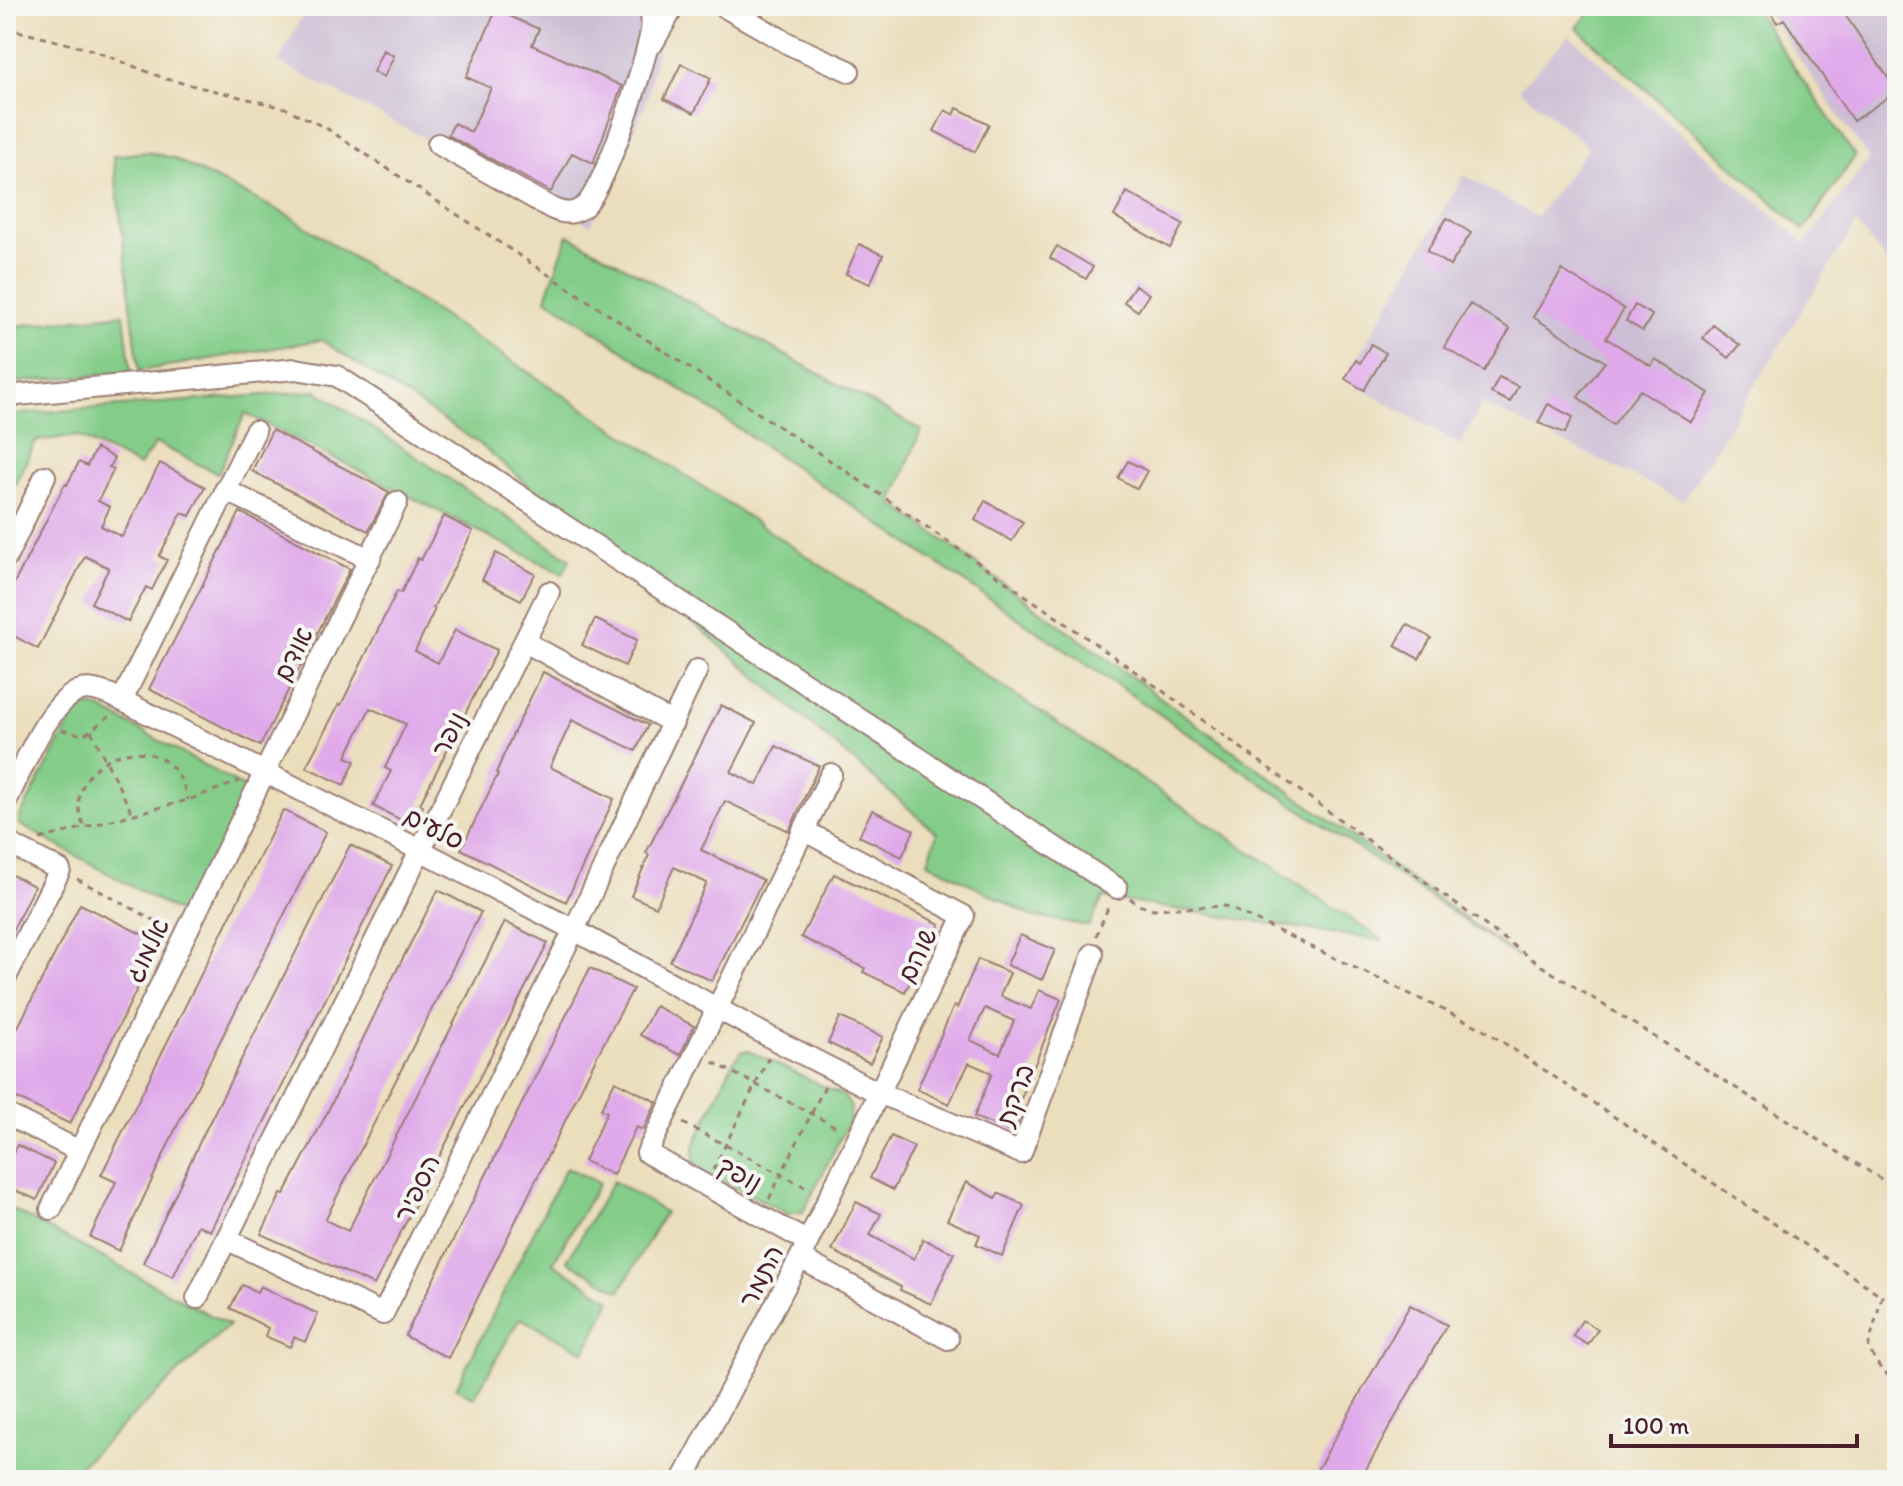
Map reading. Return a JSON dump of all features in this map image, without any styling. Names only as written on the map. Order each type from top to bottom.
[{"type":"street","points":[[438,144],[553,209],[567,214],[584,208],[604,176],[651,30],[652,6]]},
{"type":"street","points":[[642,61],[674,6]]},
{"type":"street","points":[[723,6],[791,45],[849,71]]},
{"type":"street","points":[[6,396],[282,370],[311,370],[337,376],[1117,888]]},
{"type":"street","points":[[122,700],[255,431]]},
{"type":"street","points":[[6,558],[45,476]]},
{"type":"street","points":[[225,490],[370,559]]},
{"type":"street","name":"אודם","points":[[264,772],[397,502]]},
{"type":"street","name":"נופר","points":[[420,850],[549,592]]},
{"type":"street","points":[[525,642],[673,723]]},
{"type":"street","points":[[574,930],[697,670]]},
{"type":"street","name":"סלעים","points":[[6,802],[47,723],[64,702],[77,692],[90,688],[122,700],[420,850],[879,1093]]},
{"type":"street","name":"אלמוג","points":[[51,1209],[264,772]]},
{"type":"street","points":[[666,1113],[831,774]]},
{"type":"street","name":"שוהם","points":[[803,830],[964,916],[879,1093]]},
{"type":"street","points":[[6,977],[60,870],[9,844]]},
{"type":"street","points":[[197,1298],[420,850]]},
{"type":"street","name":"הספיר","points":[[228,1240],[383,1314],[574,930]]},
{"type":"street","name":"ברקת","points":[[879,1093],[1021,1153],[1093,954]]},
{"type":"street","name":"התמר","points":[[683,1480],[804,1250],[879,1093]]},
{"type":"street","name":"נופך","points":[[666,1113],[647,1153],[761,1215],[804,1250],[948,1339]]},
{"type":"street","points":[[6,1114],[79,1151]]},
{"type":"path","points":[[6,28],[92,50],[166,79],[285,108],[326,128],[859,480],[1146,679],[1540,965],[1897,1189]]},
{"type":"path","points":[[47,723],[68,733],[84,735],[109,718],[122,700]]},
{"type":"path","points":[[91,731],[133,814]]},
{"type":"path","points":[[83,827],[79,797],[85,780],[106,761],[127,753],[156,756],[175,771],[188,800]]},
{"type":"path","points":[[9,844],[188,800],[264,772]]},
{"type":"path","points":[[60,870],[183,935]]},
{"type":"path","points":[[1093,954],[1097,929],[1117,888],[1138,905],[1153,909],[1226,906],[1483,1029],[1882,1296],[1868,1348],[1881,1369],[1897,1383]]},
{"type":"path","points":[[706,1185],[777,1041]]},
{"type":"path","points":[[695,1052],[858,1138]]},
{"type":"path","points":[[761,1215],[833,1070]]},
{"type":"path","points":[[666,1113],[828,1198]]},
{"type":"shaded area","points":[[307,6],[666,6],[645,106],[591,225],[279,62]]},
{"type":"shaded area","points":[[1763,6],[1897,6],[1897,274],[1856,224],[1683,500],[1482,403],[1460,445],[1345,379],[1464,175],[1536,217],[1589,147],[1519,89],[1569,35],[1805,244],[1869,159]]},
{"type":"green space","points":[[1594,6],[1752,6],[1855,156],[1804,230],[1577,28]]},
{"type":"green space","points":[[147,152],[173,158],[288,215],[667,463],[1384,941],[1103,898],[1089,926],[1032,916],[928,862],[937,833],[714,640],[477,442],[321,340],[139,371],[113,156]]},
{"type":"green space","points":[[568,235],[921,430],[892,503],[1518,957],[546,298]]},
{"type":"green space","points":[[124,314],[131,372],[6,383],[6,327]]},
{"type":"green space","points":[[317,391],[570,559],[563,574],[245,413],[218,474],[156,443],[139,466],[77,436],[36,441],[14,487],[6,483],[6,415]]},
{"type":"green space","points":[[88,706],[100,708],[247,789],[187,917],[19,824],[19,818],[74,716]]},
{"type":"green space","points":[[747,1050],[844,1096],[851,1107],[849,1121],[803,1212],[788,1214],[705,1172],[694,1162],[694,1146],[732,1064],[741,1052]]},
{"type":"green space","points":[[566,1167],[599,1183],[553,1263],[611,1300],[585,1352],[520,1318],[474,1398],[456,1388]]},
{"type":"green space","points":[[613,1181],[665,1212],[620,1291],[567,1261]]},
{"type":"green space","points":[[6,1206],[229,1325],[65,1480],[6,1480]]},
{"type":"building","points":[[1767,6],[1839,6],[1897,91],[1853,121],[1784,19],[1777,23]]},
{"type":"building","points":[[496,10],[539,29],[532,45],[622,86],[593,163],[572,153],[551,192],[448,135],[454,123],[471,132],[491,88],[466,77]]},
{"type":"building","points":[[383,50],[394,56],[384,77],[373,72]]},
{"type":"building","points":[[681,64],[711,78],[694,113],[664,99]]},
{"type":"building","points":[[957,108],[989,124],[975,152],[934,131],[945,110],[954,115]]},
{"type":"building","points":[[1127,192],[1183,224],[1170,248],[1114,216]]},
{"type":"building","points":[[1447,218],[1471,233],[1450,266],[1427,251]]},
{"type":"building","points":[[859,244],[883,255],[870,284],[846,274]]},
{"type":"building","points":[[1057,246],[1093,267],[1086,279],[1050,258]]},
{"type":"building","points":[[1562,270],[1624,309],[1606,338],[1651,366],[1655,359],[1709,393],[1691,422],[1640,390],[1613,425],[1578,397],[1605,362],[1533,317]]},
{"type":"building","points":[[1135,285],[1149,294],[1138,311],[1124,302]]},
{"type":"building","points":[[1470,304],[1510,329],[1484,371],[1444,347]]},
{"type":"building","points":[[1635,305],[1652,315],[1643,331],[1626,321]]},
{"type":"building","points":[[1713,325],[1740,345],[1729,358],[1703,338]]},
{"type":"building","points":[[1371,344],[1386,353],[1364,390],[1345,379],[1356,360],[1360,363]]},
{"type":"building","points":[[1499,377],[1518,386],[1510,402],[1491,393]]},
{"type":"building","points":[[1548,404],[1573,417],[1565,433],[1538,423]]},
{"type":"building","points":[[272,430],[389,492],[368,531],[252,471]]},
{"type":"building","points":[[96,448],[114,458],[109,467],[114,469],[98,501],[110,507],[101,526],[122,537],[160,463],[205,487],[190,516],[182,513],[159,556],[167,560],[152,590],[146,587],[128,622],[91,603],[109,568],[85,556],[38,649],[6,632],[6,599],[65,484],[79,462],[87,466]]},
{"type":"building","points":[[1128,461],[1147,471],[1137,489],[1118,478]]},
{"type":"building","points":[[985,501],[1023,522],[1012,541],[975,520]]},
{"type":"building","points":[[240,512],[350,569],[260,746],[149,689]]},
{"type":"building","points":[[444,516],[473,531],[433,608],[415,651],[438,663],[455,630],[497,650],[420,804],[423,806],[413,826],[373,806],[391,771],[385,768],[406,724],[370,708],[346,757],[355,761],[344,785],[306,767],[341,705],[397,591],[401,593]]},
{"type":"building","points":[[496,553],[535,574],[521,600],[482,580]]},
{"type":"building","points":[[595,619],[637,640],[625,666],[582,645]]},
{"type":"building","points":[[1407,624],[1431,638],[1419,659],[1395,646]]},
{"type":"building","points":[[543,672],[648,725],[636,751],[572,720],[550,767],[614,799],[566,902],[461,849]]},
{"type":"building","points":[[721,705],[756,723],[731,772],[757,785],[776,746],[819,766],[789,831],[725,801],[701,850],[763,880],[712,981],[670,961],[707,883],[674,867],[656,907],[631,896],[649,855],[646,853]]},
{"type":"building","points":[[283,810],[326,832],[175,1130],[119,1251],[90,1237],[116,1182],[101,1175]]},
{"type":"building","points":[[872,810],[914,830],[902,857],[859,836]]},
{"type":"building","points":[[350,845],[392,866],[210,1231],[198,1225],[173,1277],[143,1263],[203,1135]]},
{"type":"building","points":[[6,872],[34,886],[6,944]]},
{"type":"building","points":[[834,874],[940,924],[905,992],[863,972],[865,968],[801,937]]},
{"type":"building","points":[[438,890],[481,912],[325,1220],[348,1231],[505,922],[548,943],[374,1285],[261,1234],[327,1113]]},
{"type":"building","points":[[80,904],[160,943],[70,1124],[6,1093],[6,1051]]},
{"type":"building","points":[[1020,935],[1055,950],[1042,980],[1007,965]]},
{"type":"building","points":[[978,959],[1010,973],[1000,996],[1031,1009],[1039,990],[1061,999],[1018,1106],[1023,1108],[1014,1133],[974,1117],[992,1073],[969,1063],[949,1104],[917,1089],[954,1006],[957,1008]],"holes":[[[985,1008],[1014,1021],[1000,1054],[970,1040]]]},
{"type":"building","points":[[590,968],[633,989],[448,1358],[405,1336]]},
{"type":"building","points":[[655,1006],[694,1026],[680,1055],[640,1035]]},
{"type":"building","points":[[840,1017],[883,1037],[870,1063],[828,1043]]},
{"type":"building","points":[[615,1081],[657,1102],[643,1130],[636,1127],[613,1175],[584,1161],[607,1112],[601,1109]]},
{"type":"building","points":[[891,1136],[914,1147],[893,1190],[870,1178]]},
{"type":"building","points":[[17,1145],[54,1163],[37,1200],[6,1186],[6,1168]]},
{"type":"building","points":[[966,1182],[996,1198],[998,1193],[1024,1205],[1002,1256],[976,1244],[980,1235],[947,1220]]},
{"type":"building","points":[[856,1202],[881,1214],[870,1235],[914,1259],[923,1239],[954,1253],[931,1304],[900,1290],[901,1287],[832,1250]]},
{"type":"building","points":[[242,1285],[257,1292],[260,1286],[318,1314],[305,1342],[294,1337],[290,1347],[265,1336],[268,1328],[230,1308]]},
{"type":"building","points":[[1410,1305],[1447,1325],[1360,1480],[1331,1480],[1316,1472]]},
{"type":"building","points":[[1582,1320],[1598,1329],[1588,1345],[1573,1336]]}]
